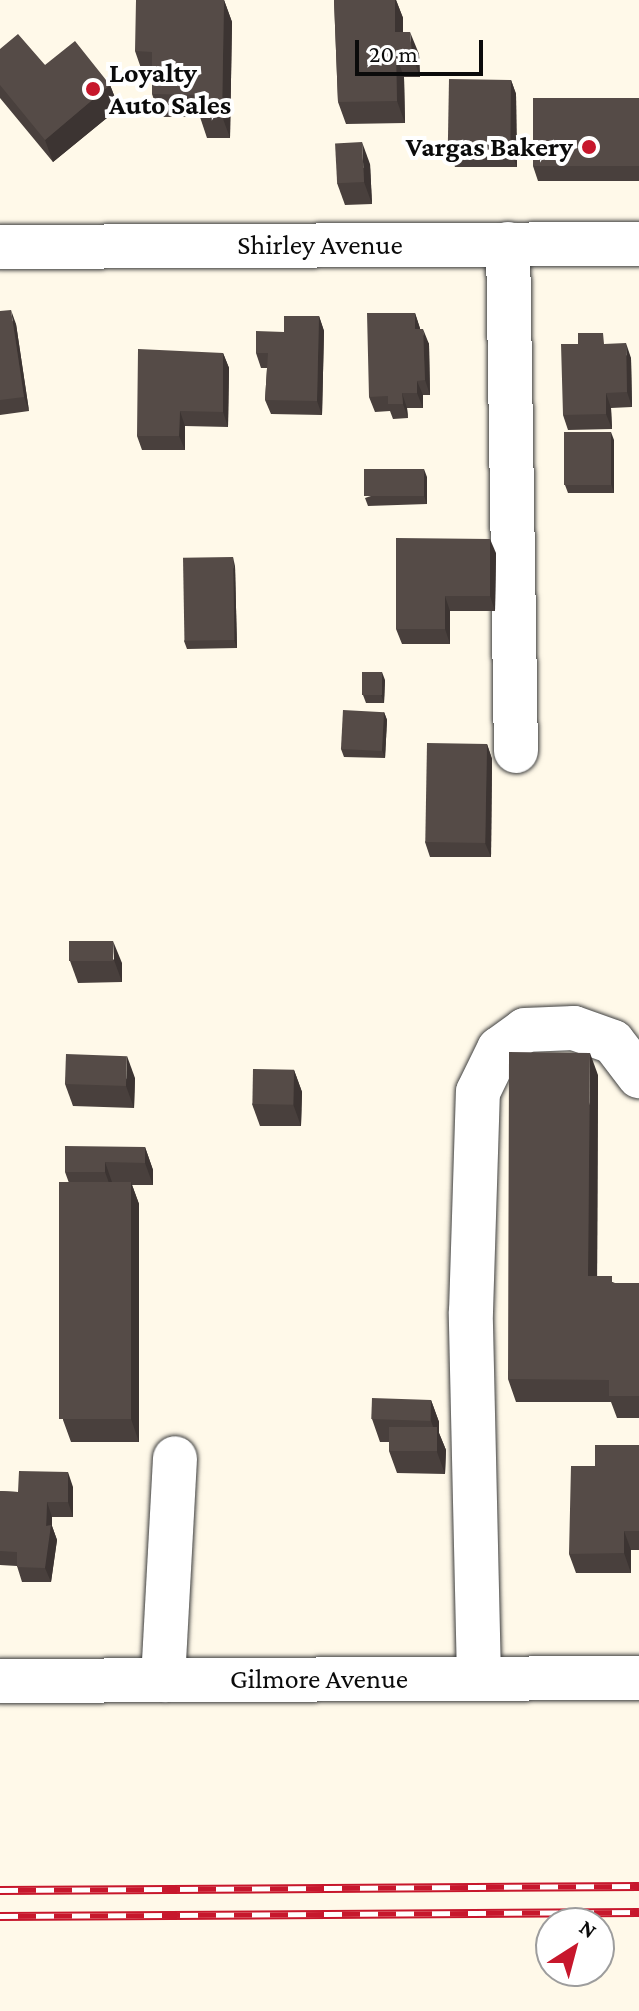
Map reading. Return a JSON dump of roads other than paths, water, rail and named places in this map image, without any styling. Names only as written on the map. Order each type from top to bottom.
[{"type":"street","points":[[508,244],[516,751]]},
{"type":"street","name":"Shirley Avenue","points":[[0,247],[639,244]]},
{"type":"street","points":[[479,1678],[471,1312],[478,1092],[499,1049],[525,1030],[574,1028],[613,1042],[639,1076]]},
{"type":"street","points":[[163,1680],[175,1458]]},
{"type":"street","name":"Gilmore Avenue","points":[[0,1681],[639,1678]]},
{"type":"railway","points":[[0,1890],[639,1886]]},
{"type":"railway","points":[[0,1916],[639,1912]]},
{"type":"place","name":"Loyalty Auto Sales","points":[[93,89]]},
{"type":"place","name":"Vargas Bakery","points":[[589,147]]}]
